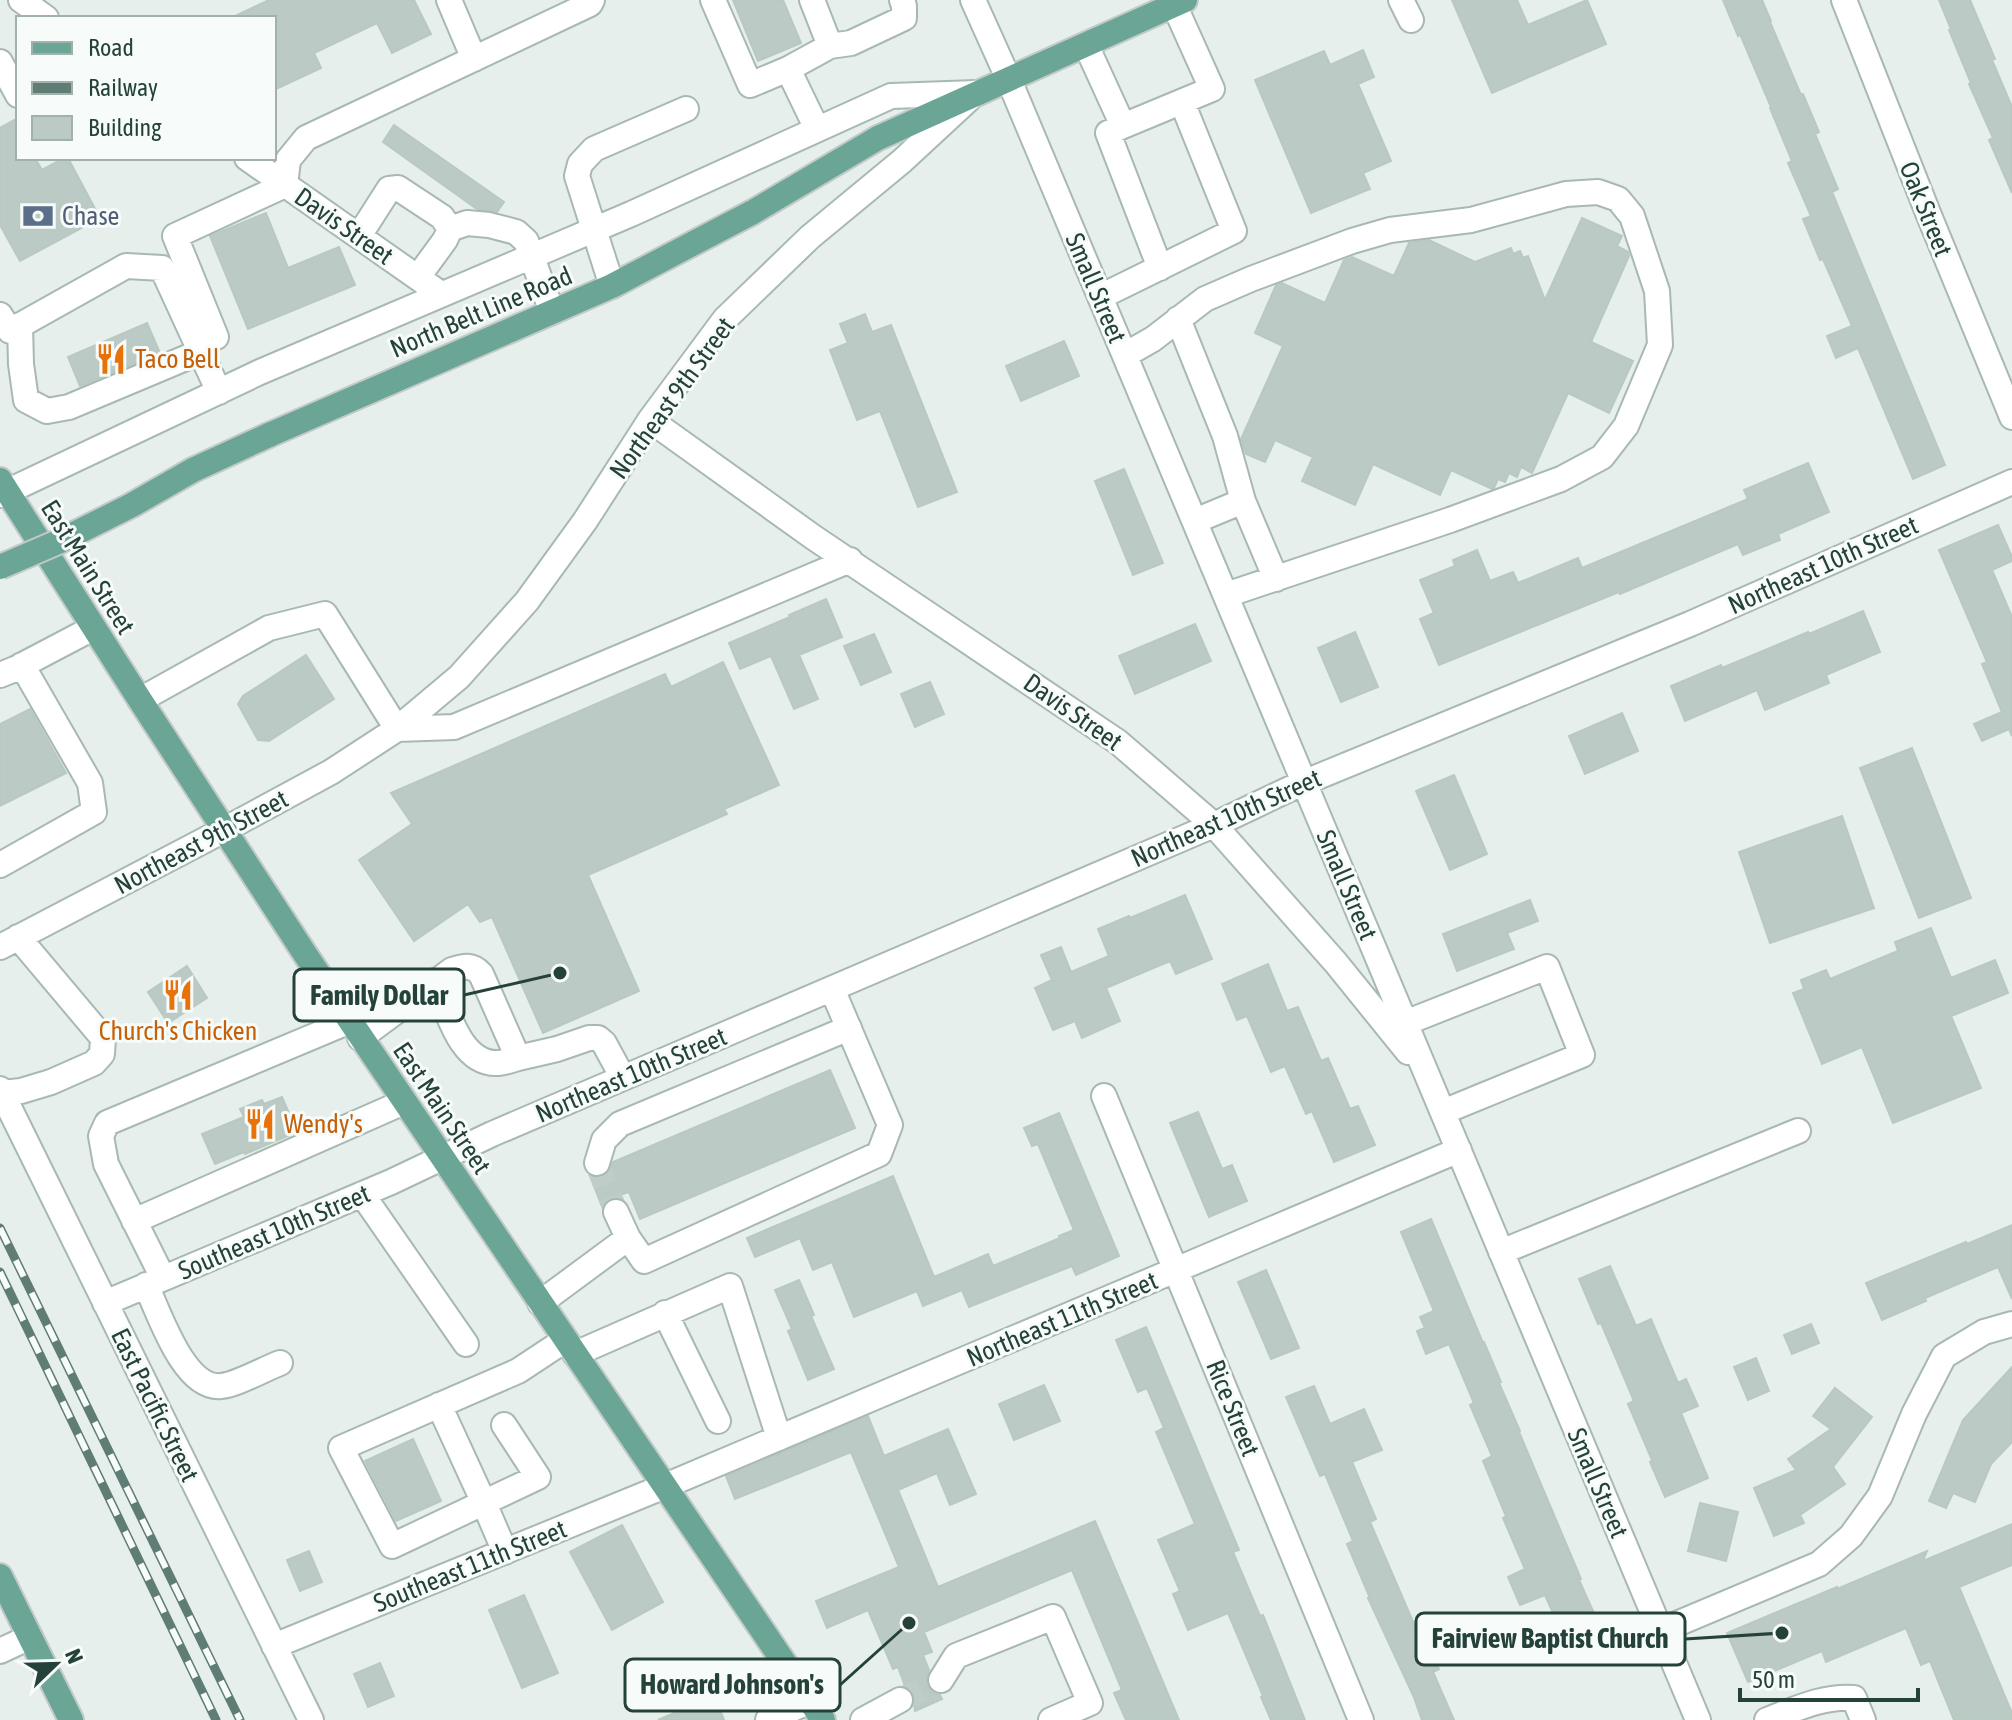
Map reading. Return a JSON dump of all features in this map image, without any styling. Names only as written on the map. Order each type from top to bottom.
[{"type":"main road","name":"North Belt Line Road","points":[[0,567],[58,542],[193,470],[269,435],[612,286],[753,212],[878,138],[1177,2]]},
{"type":"main road","name":"East Main Street","points":[[2,489],[355,1030],[816,1711]]},
{"type":"main road","points":[[0,1576],[71,1720]]},
{"type":"street","points":[[21,0],[43,16]]},
{"type":"street","points":[[449,0],[474,59]]},
{"type":"street","points":[[219,392],[208,344],[175,236],[285,185],[288,160],[306,138],[590,4],[592,0]]},
{"type":"street","points":[[713,0],[750,85],[830,46],[851,43],[904,18],[902,0]]},
{"type":"street","points":[[812,0],[830,46]]},
{"type":"street","name":"Small Street","points":[[973,0],[1698,1720]]},
{"type":"street","name":"Oak Street","points":[[1844,0],[2012,417]]},
{"type":"street","points":[[1160,268],[1108,133],[1212,89],[1177,2]]},
{"type":"street","points":[[1086,45],[1123,126]]},
{"type":"street","points":[[0,62],[16,91]]},
{"type":"street","points":[[788,69],[817,129]]},
{"type":"street","name":"North Belt Line Road","points":[[2,489],[274,366],[594,229],[891,96],[976,93]]},
{"type":"street","name":"Northeast 9th Street","points":[[7,938],[224,830],[331,772],[397,729],[459,677],[527,601],[585,521],[650,420],[725,319],[810,237],[902,161],[976,93]]},
{"type":"street","points":[[1100,297],[1234,231],[1182,102]]},
{"type":"street","points":[[612,286],[577,176],[580,164],[594,149],[686,109]]},
{"type":"street","name":"Davis Street","points":[[250,160],[441,294]]},
{"type":"street","points":[[359,236],[389,189],[398,188],[442,217],[450,229]]},
{"type":"street","points":[[1125,355],[1153,339],[1205,299],[1352,241],[1390,230],[1471,220],[1566,194],[1598,192],[1618,199],[1632,216],[1657,291],[1660,345],[1626,426],[1602,457],[1561,479],[1450,520],[1226,595]]},
{"type":"street","points":[[418,277],[450,229],[467,223],[516,232],[526,241],[552,312]]},
{"type":"street","points":[[126,266],[162,268],[208,344],[69,407],[47,411],[26,400],[10,320],[126,266]]},
{"type":"street","points":[[1178,319],[1225,436],[1243,501],[1276,579]]},
{"type":"street","name":"Davis Street","points":[[650,420],[813,537],[1118,742],[1214,825],[1336,963],[1429,1079]]},
{"type":"street","name":"Northeast 10th Street","points":[[442,1158],[1214,825],[1304,783],[1690,624],[2012,482]]},
{"type":"street","points":[[1195,521],[1243,501]]},
{"type":"street","points":[[140,700],[269,628],[325,614],[397,729],[454,727],[850,560]]},
{"type":"street","points":[[0,865],[94,812],[90,783],[13,670],[93,628]]},
{"type":"street","points":[[1,1091],[21,1091],[51,1082],[94,1063],[102,1054],[103,1046],[103,1038],[7,938]]},
{"type":"street","points":[[280,1363],[223,1386],[210,1386],[194,1376],[179,1357],[134,1221],[106,1164],[101,1136],[107,1123],[185,1091],[355,1030],[460,967],[473,967],[481,974],[518,1058]]},
{"type":"street","points":[[1405,1023],[1547,967],[1582,1055],[1443,1112]]},
{"type":"street","points":[[435,981],[463,1046],[485,1061],[498,1063],[598,1038],[604,1043],[623,1078]]},
{"type":"street","points":[[616,1212],[628,1238],[644,1261],[879,1154],[890,1125],[832,989]]},
{"type":"street","points":[[597,1163],[604,1140],[620,1124],[849,1028]]},
{"type":"street","name":"East Pacific Street","points":[[1,1091],[311,1720]]},
{"type":"street","name":"Rice Street","points":[[1104,1096],[1361,1720]]},
{"type":"street","points":[[134,1221],[404,1102]]},
{"type":"street","points":[[1501,1252],[1798,1131]]},
{"type":"street","name":"Northeast 11th Street","points":[[665,1486],[1459,1150]]},
{"type":"street","name":"Southeast 10th Street","points":[[105,1303],[442,1158]]},
{"type":"street","points":[[362,1194],[466,1344]]},
{"type":"street","points":[[540,1303],[628,1238]]},
{"type":"street","points":[[504,1425],[538,1477],[392,1546],[341,1448],[570,1347],[730,1286],[779,1438]]},
{"type":"street","points":[[665,1313],[718,1421]]},
{"type":"street","points":[[1660,1631],[1819,1564],[1851,1536],[1880,1496],[1914,1414],[1944,1356],[1984,1332],[2012,1324]]},
{"type":"street","points":[[439,1405],[505,1552]]},
{"type":"street","name":"Southeast 11th Street","points":[[274,1646],[665,1486]]},
{"type":"street","points":[[941,1680],[956,1656],[1053,1617],[1090,1703],[1051,1720]]},
{"type":"street","points":[[0,1651],[30,1637]]},
{"type":"street","points":[[1767,1720],[1817,1700],[1840,1697],[1854,1698],[1863,1720]]},
{"type":"street","points":[[863,1720],[900,1700]]},
{"type":"street","points":[[768,1720],[816,1711]]},
{"type":"building","points":[[269,0],[414,0],[431,34],[392,53],[377,23],[314,53],[321,68],[276,89],[276,16],[235,16]]},
{"type":"building","points":[[733,0],[783,0],[801,43],[758,61]]},
{"type":"building","points":[[1452,0],[1517,0],[1528,25],[1587,0],[1606,44],[1492,93]]},
{"type":"building","points":[[1723,0],[1762,0],[1819,132],[1815,134],[1838,189],[1832,192],[1945,465],[1913,479],[1858,348],[1836,358],[1827,336],[1852,326],[1803,219],[1811,216],[1788,163],[1792,161]]},
{"type":"building","points":[[1939,0],[1970,0],[1995,59],[1992,60],[2012,107],[2012,193],[1989,140],[1993,138],[1969,84]]},
{"type":"building","points":[[1363,50],[1374,77],[1358,84],[1391,161],[1363,173],[1370,189],[1311,213],[1255,80],[1324,51],[1330,65]]},
{"type":"building","points":[[16,119],[16,160],[36,160],[42,170],[60,160],[69,160],[100,218],[20,261],[0,225],[0,128]]},
{"type":"building","points":[[394,125],[504,202],[497,212],[477,209],[383,142]]},
{"type":"building","points":[[266,213],[288,268],[339,247],[355,285],[248,329],[210,236]]},
{"type":"building","points":[[1582,218],[1622,236],[1617,246],[1628,252],[1629,256],[1591,342],[1633,361],[1609,413],[1568,393],[1532,473],[1521,467],[1517,477],[1509,473],[1505,482],[1498,479],[1492,489],[1451,470],[1440,495],[1373,464],[1355,505],[1302,481],[1313,457],[1275,440],[1265,462],[1246,454],[1241,439],[1283,346],[1255,333],[1276,285],[1282,283],[1325,303],[1344,260],[1352,257],[1394,276],[1409,243],[1429,240],[1475,262],[1511,248],[1513,254],[1520,251],[1523,258],[1528,256],[1545,300]]},
{"type":"building","points":[[865,314],[872,332],[891,325],[957,492],[918,507],[880,411],[857,420],[830,350],[848,343],[840,324]]},
{"type":"building","points":[[147,323],[160,353],[80,386],[68,357]]},
{"type":"building","points":[[1064,341],[1079,376],[1021,401],[1006,366]]},
{"type":"building","points":[[1808,463],[1829,512],[1778,534],[1780,540],[1743,555],[1738,544],[1439,665],[1420,619],[1434,613],[1420,580],[1455,566],[1453,560],[1477,550],[1490,581],[1513,572],[1518,583],[1578,558],[1582,568],[1748,499],[1744,490]]},
{"type":"building","points":[[1124,469],[1163,563],[1133,575],[1095,481]]},
{"type":"building","points":[[1998,525],[2012,557],[2012,561],[1992,570],[2012,617],[2012,736],[2009,729],[1982,741],[1974,724],[2002,712],[1982,664],[1987,662],[1939,550]]},
{"type":"building","points":[[826,599],[842,637],[799,655],[818,699],[794,709],[771,656],[740,669],[729,643]]},
{"type":"building","points":[[1863,611],[1880,652],[1826,675],[1829,683],[1765,710],[1757,690],[1685,721],[1671,686]]},
{"type":"building","points":[[1195,624],[1211,661],[1135,694],[1119,656]]},
{"type":"building","points":[[1355,632],[1378,687],[1341,702],[1318,648]]},
{"type":"building","points":[[874,634],[891,672],[861,685],[844,646]]},
{"type":"building","points":[[306,655],[334,699],[269,741],[258,740],[238,704],[243,696]]},
{"type":"building","points":[[723,662],[779,785],[724,809],[727,814],[588,875],[639,991],[543,1033],[492,917],[480,922],[468,904],[414,941],[359,860],[412,824],[391,793],[665,674],[671,687]]},
{"type":"building","points":[[930,682],[944,714],[915,727],[901,694]]},
{"type":"building","points":[[30,709],[66,773],[0,806],[0,724]]},
{"type":"building","points":[[1622,713],[1638,751],[1585,774],[1569,736]]},
{"type":"building","points":[[1912,748],[1971,898],[1919,918],[1860,768]]},
{"type":"building","points":[[1454,775],[1487,854],[1450,870],[1416,791]]},
{"type":"building","points":[[1842,816],[1874,908],[1770,943],[1739,852]]},
{"type":"building","points":[[1185,895],[1212,959],[1176,974],[1170,961],[1106,988],[1120,1021],[1082,1038],[1075,1021],[1053,1030],[1035,988],[1052,980],[1041,955],[1061,947],[1071,972],[1109,956],[1098,929]]},
{"type":"building","points":[[1530,900],[1538,921],[1507,933],[1514,949],[1457,971],[1443,934]]},
{"type":"building","points":[[1931,928],[1951,978],[1995,960],[2008,993],[1951,1016],[1981,1088],[1893,1123],[1862,1047],[1822,1064],[1793,993],[1804,989],[1801,980],[1826,970],[1830,979],[1898,951],[1895,942]]},
{"type":"building","points":[[1268,964],[1287,1011],[1298,1007],[1321,1061],[1328,1058],[1350,1109],[1358,1106],[1375,1145],[1334,1162],[1312,1111],[1306,1114],[1285,1066],[1271,1072],[1247,1016],[1237,1020],[1222,984]]},
{"type":"building","name":"Church's Chicken","points":[[187,966],[207,998],[168,1023],[148,992]]},
{"type":"building","points":[[830,1070],[855,1128],[640,1219],[629,1192],[601,1204],[590,1176],[600,1178],[607,1174],[613,1162]]},
{"type":"building","name":"Wendy's","points":[[282,1097],[297,1132],[215,1164],[202,1134],[244,1117],[240,1109],[262,1100],[264,1104]]},
{"type":"building","points":[[1198,1112],[1222,1169],[1232,1165],[1247,1201],[1209,1217],[1170,1123]]},
{"type":"building","points":[[1059,1113],[1119,1256],[1076,1275],[1072,1266],[969,1307],[962,1290],[923,1306],[917,1291],[854,1317],[832,1262],[813,1270],[800,1238],[755,1257],[747,1238],[893,1176],[934,1277],[988,1254],[993,1266],[1060,1238],[1074,1230],[1038,1144],[1032,1146],[1024,1128]]},
{"type":"building","points":[[1431,1219],[1607,1642],[1573,1658],[1545,1595],[1520,1605],[1508,1577],[1525,1569],[1483,1461],[1492,1456],[1470,1405],[1474,1403],[1449,1344],[1426,1354],[1417,1331],[1425,1328],[1420,1317],[1434,1311],[1401,1232]]},
{"type":"building","points":[[2012,1225],[2012,1299],[1998,1267],[1882,1320],[1866,1283]]},
{"type":"building","points":[[1610,1266],[1636,1326],[1651,1319],[1678,1383],[1686,1379],[1698,1406],[1681,1413],[1708,1478],[1665,1497],[1628,1404],[1634,1401],[1579,1279]]},
{"type":"building","points":[[1266,1270],[1299,1348],[1271,1359],[1238,1282]]},
{"type":"building","points":[[799,1280],[834,1369],[808,1380],[788,1331],[792,1329],[775,1290]]},
{"type":"building","points":[[1811,1324],[1819,1343],[1792,1354],[1784,1335]]},
{"type":"building","points":[[1146,1327],[1239,1550],[1233,1552],[1260,1616],[1263,1615],[1305,1720],[1271,1720],[1228,1613],[1188,1630],[1173,1594],[1180,1591],[1158,1540],[1195,1524],[1156,1432],[1164,1428],[1147,1388],[1138,1392],[1116,1340]]},
{"type":"building","points":[[1756,1358],[1769,1391],[1748,1400],[1734,1367]]},
{"type":"building","points":[[2012,1367],[2012,1442],[1991,1464],[1975,1502],[1953,1493],[1946,1508],[1929,1501],[1963,1420]]},
{"type":"building","points":[[1044,1385],[1060,1421],[1014,1440],[999,1404]]},
{"type":"building","points":[[1314,1386],[1330,1424],[1364,1409],[1382,1450],[1352,1462],[1376,1519],[1370,1522],[1417,1631],[1421,1630],[1439,1669],[1433,1672],[1454,1720],[1422,1720],[1368,1598],[1347,1544],[1353,1541],[1325,1474],[1320,1476],[1286,1397]]},
{"type":"building","points":[[1835,1388],[1872,1417],[1833,1467],[1845,1484],[1800,1515],[1804,1523],[1774,1536],[1754,1488],[1796,1470],[1788,1459],[1831,1429],[1813,1416]]},
{"type":"building","points":[[868,1416],[884,1456],[948,1429],[976,1494],[950,1505],[937,1473],[898,1490],[938,1587],[1095,1521],[1179,1720],[1126,1720],[1114,1693],[1122,1690],[1072,1570],[924,1632],[932,1652],[923,1655],[929,1670],[927,1686],[942,1699],[915,1711],[913,1694],[905,1686],[898,1667],[893,1669],[868,1610],[827,1628],[816,1601],[899,1567],[851,1452],[735,1499],[726,1476]]},
{"type":"building","points":[[413,1439],[441,1501],[396,1521],[365,1461]]},
{"type":"building","points":[[1700,1503],[1738,1512],[1726,1561],[1688,1551]]},
{"type":"building","points":[[2012,1524],[2012,1565],[1959,1587],[2012,1713],[2012,1720],[1954,1720],[1930,1661],[1921,1665],[1906,1628],[1826,1662],[1822,1651],[1748,1682],[1727,1633],[1927,1551],[1923,1561]]},
{"type":"building","points":[[622,1525],[663,1602],[612,1630],[570,1552]]},
{"type":"building","points":[[309,1551],[322,1582],[300,1591],[287,1560]]},
{"type":"building","points":[[524,1595],[558,1673],[522,1688],[489,1610]]},
{"type":"building","points":[[380,1663],[394,1696],[368,1707],[354,1674]]},
{"type":"building","points":[[714,1696],[724,1720],[658,1720]]},
{"type":"tunnel","points":[[597,1163],[616,1212]]},
{"type":"tunnel","points":[[900,1700],[941,1680]]},
{"type":"railway","points":[[0,1228],[240,1720]]},
{"type":"railway","points":[[0,1272],[216,1720]]},
{"type":"place","name":"Chase","points":[[38,216]]},
{"type":"place","name":"Taco Bell","points":[[111,359]]},
{"type":"place","name":"Family Dollar","points":[[560,973]]},
{"type":"place","name":"Church's Chicken","points":[[178,995]]},
{"type":"place","name":"Wendy's","points":[[260,1124]]},
{"type":"place","name":"Howard Johnson's","points":[[909,1623]]},
{"type":"place","name":"Fairview Baptist Church","points":[[1782,1633]]}]
